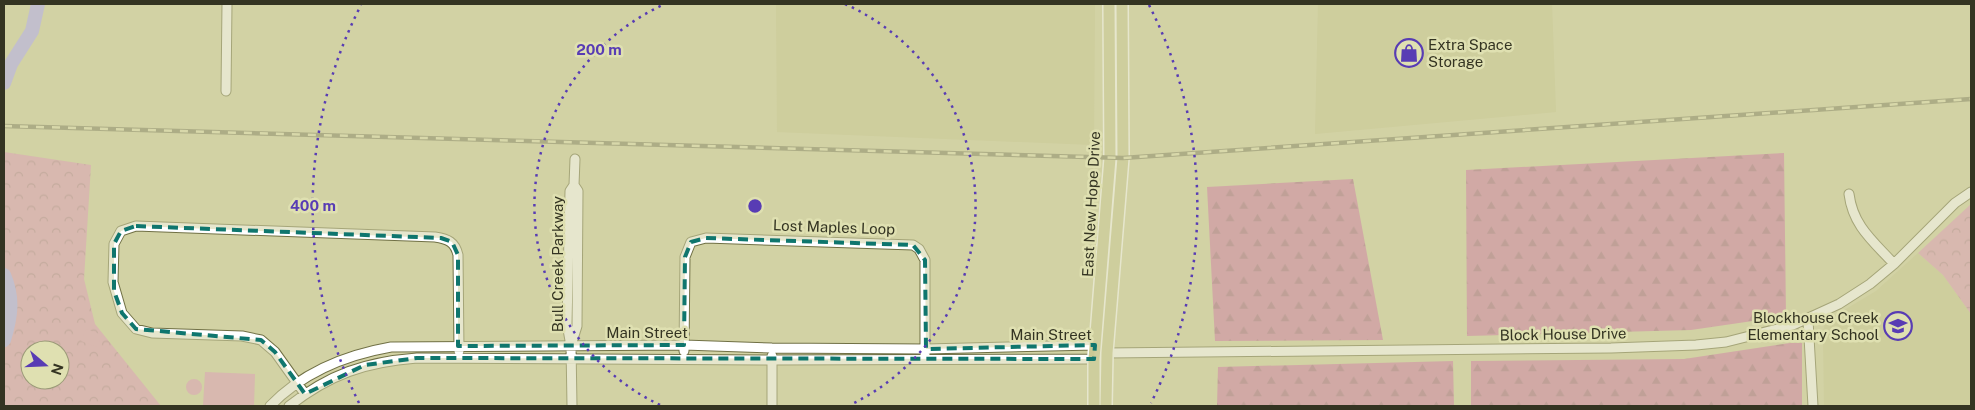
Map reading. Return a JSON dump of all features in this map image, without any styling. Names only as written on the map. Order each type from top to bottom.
[{"type":"main road","name":"East New Hope Drive","points":[[1094,406],[1094,359],[1110,158],[1109,4]]},
{"type":"main road","name":"East New Hope Drive","points":[[1106,406],[1107,353],[1122,168],[1122,4]]},
{"type":"street","points":[[226,91],[227,4]]},
{"type":"street","name":"Bull Creek Parkway","points":[[572,406],[571,346],[567,324],[570,191],[574,184],[575,159]]},
{"type":"street","name":"Block House Drive","points":[[1107,353],[1610,348],[1696,345],[1758,335],[1808,320],[1840,304],[1870,284],[1894,264],[1955,203],[1971,192]]},
{"type":"street","points":[[1850,194],[1851,211],[1856,221],[1894,264]]},
{"type":"street","points":[[305,394],[275,352],[261,340],[242,336],[152,333],[136,329],[122,313],[113,282],[114,244],[121,231],[130,227],[152,227],[435,237],[448,240],[456,247],[458,255],[459,358]]},
{"type":"street","name":"Lost Maples Loop","points":[[684,358],[685,257],[691,242],[706,238],[913,245],[919,249],[925,260],[925,360]]},
{"type":"street","points":[[1808,320],[1813,406]]},
{"type":"street","name":"Main Street","points":[[270,406],[316,371],[362,352],[391,347],[684,345],[772,348],[926,349],[1096,345],[1107,353],[1094,359],[417,358],[365,365],[322,382],[289,406]]},
{"type":"street","points":[[772,348],[772,406]]},
{"type":"highlighted area","points":[[136,226],[441,238],[452,242],[458,255],[458,346],[684,345],[685,257],[691,242],[706,238],[913,245],[925,260],[926,349],[1095,345],[1094,359],[417,358],[365,365],[305,394],[275,352],[261,340],[136,329],[122,313],[114,291],[114,244],[121,231]]},
{"type":"shaded area","points":[[776,4],[1095,4],[1094,145],[777,132]]},
{"type":"shaded area","points":[[1318,4],[1552,4],[1556,112],[1315,134]]},
{"type":"shaded area","name":"Blockhouse Creek Elementary School","points":[[1918,253],[1943,275],[1971,314],[1971,406],[1824,406],[1823,331],[1826,321],[1876,291]]},
{"type":"green space","points":[[4,152],[91,165],[84,279],[95,324],[161,406],[4,406]]},
{"type":"green space","points":[[1784,153],[1786,316],[1691,330],[1467,336],[1466,170]]},
{"type":"green space","points":[[1353,179],[1383,340],[1215,341],[1207,187]]},
{"type":"green space","points":[[1971,204],[1971,314],[1943,275],[1918,253]]},
{"type":"green space","points":[[86,329],[102,335],[97,347],[81,341]]},
{"type":"green space","points":[[1790,343],[1802,343],[1802,406],[1471,406],[1471,361],[1684,359]]},
{"type":"green space","points":[[1453,361],[1454,406],[1217,406],[1218,367]]},
{"type":"green space","points":[[205,372],[255,374],[254,406],[203,406]]},
{"type":"green space","points":[[194,379],[202,387],[194,395],[186,387]]},
{"type":"waterway","points":[[4,83],[11,64],[32,31],[38,4]]},
{"type":"waterway","points":[[4,275],[10,300],[4,340]]},
{"type":"railway","points":[[4,126],[1123,158],[1971,99]]},
{"type":"place","name":"Extra Space Storage","points":[[1409,53]]},
{"type":"place","name":"Blockhouse Creek Elementary School","points":[[1898,326]]}]
